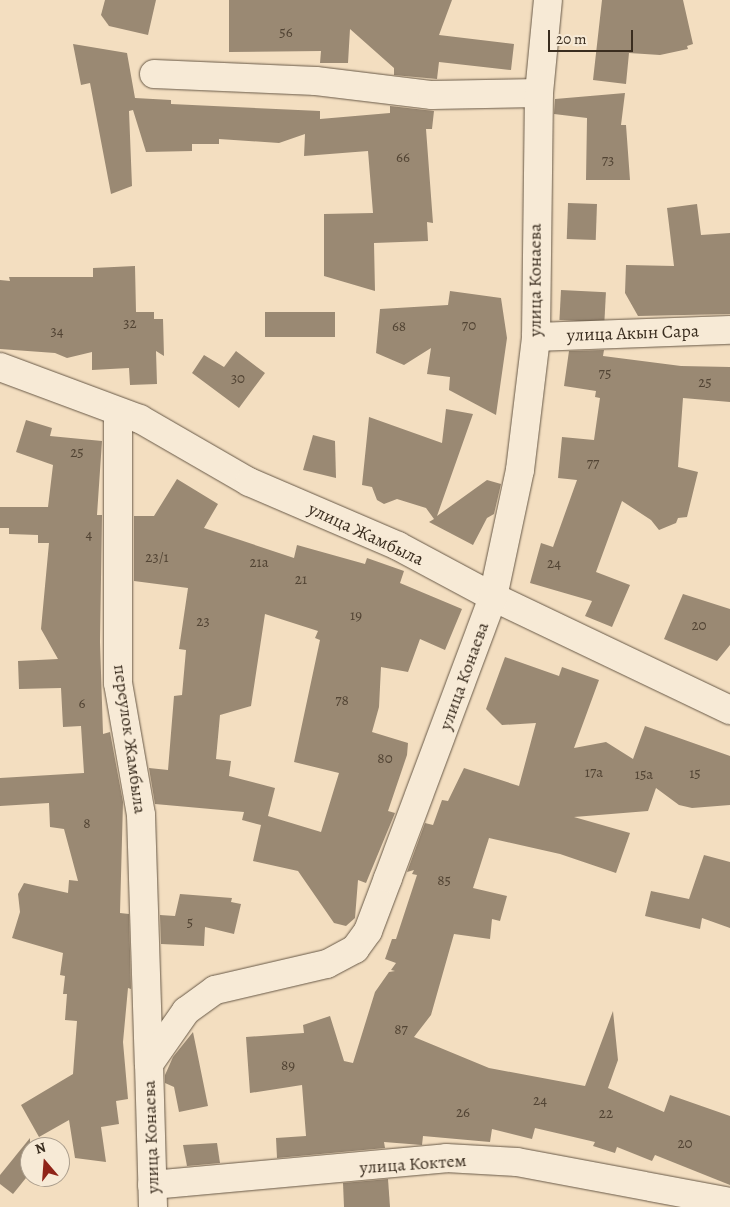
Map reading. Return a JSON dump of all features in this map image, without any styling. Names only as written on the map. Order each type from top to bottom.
[{"type":"street","name":"улица Конаева","points":[[153,1196],[149,1064],[186,1011],[215,990],[327,964],[355,949],[368,931],[493,597],[520,470],[536,337],[539,93],[548,0]]},
{"type":"street","points":[[154,74],[316,81],[432,96],[539,93]]},
{"type":"street","name":"улица Акын Сара","points":[[536,337],[730,330]]},
{"type":"street","name":"улица Жамбыла","points":[[0,366],[118,414],[140,419],[249,482],[398,546],[493,597],[730,710]]},
{"type":"street","name":"переулок Жамбыла","points":[[118,414],[118,683],[141,815],[149,1064]]},
{"type":"street","name":"улица Коктем","points":[[153,1196],[446,1158],[517,1162],[730,1202]]},
{"type":"building","points":[[105,0],[156,0],[148,35],[109,26],[101,15]]},
{"type":"building","points":[[229,0],[452,0],[439,35],[514,44],[511,70],[439,62],[437,79],[394,75],[394,68],[350,29],[348,63],[320,63],[321,51],[229,52]]},
{"type":"building","points":[[602,0],[683,0],[693,44],[687,46],[688,49],[660,55],[629,53],[626,84],[593,80]]},
{"type":"building","points":[[73,44],[127,53],[135,98],[171,100],[171,104],[320,111],[320,119],[390,113],[390,106],[434,111],[432,129],[426,129],[433,223],[427,222],[428,241],[374,243],[375,291],[324,276],[324,214],[373,213],[368,151],[304,156],[305,134],[279,143],[219,139],[219,144],[192,144],[192,151],[146,152],[133,110],[129,111],[132,186],[111,194],[90,83],[81,85]]},
{"type":"building","points":[[625,93],[621,125],[626,125],[630,180],[586,180],[587,118],[554,114],[555,99]]},
{"type":"building","points":[[568,203],[597,204],[596,240],[567,239]]},
{"type":"building","points":[[697,204],[701,235],[730,233],[730,314],[638,316],[625,293],[626,265],[674,266],[667,208]]},
{"type":"building","points":[[135,266],[136,312],[154,312],[154,319],[163,319],[164,356],[156,351],[157,384],[130,385],[129,368],[92,370],[92,352],[67,358],[55,353],[0,349],[0,280],[10,281],[9,277],[93,277],[93,268]]},
{"type":"building","points":[[561,290],[606,292],[604,322],[559,320]]},
{"type":"building","points":[[450,291],[501,298],[507,338],[496,415],[449,390],[450,377],[427,374],[431,348],[404,365],[376,353],[380,309],[448,305]]},
{"type":"building","points":[[265,312],[335,312],[335,337],[265,337]]},
{"type":"building","points":[[604,350],[603,356],[681,366],[730,367],[730,402],[683,398],[678,467],[698,472],[687,517],[678,518],[676,523],[659,530],[651,520],[622,501],[596,572],[630,585],[612,627],[585,616],[592,601],[530,583],[541,543],[553,547],[577,480],[558,478],[562,437],[594,440],[600,398],[595,397],[596,391],[564,386],[569,351]]},
{"type":"building","points":[[236,351],[265,373],[239,408],[192,373],[204,355],[224,367]]},
{"type":"building","points":[[446,409],[473,414],[437,516],[487,480],[501,484],[494,514],[487,518],[473,545],[429,522],[434,519],[426,508],[397,499],[384,504],[377,500],[372,487],[362,485],[369,417],[442,443]]},
{"type":"building","points":[[26,420],[52,428],[50,436],[102,441],[97,515],[102,515],[100,642],[103,734],[110,732],[123,802],[120,913],[129,914],[131,989],[128,988],[123,1042],[128,1099],[116,1101],[119,1124],[101,1127],[106,1162],[75,1158],[69,1120],[39,1137],[21,1105],[73,1074],[77,1021],[65,1020],[67,994],[63,994],[65,976],[60,975],[63,953],[12,938],[20,912],[18,894],[24,883],[68,893],[69,880],[78,881],[64,829],[50,827],[49,803],[0,806],[0,778],[84,773],[81,726],[63,727],[61,688],[19,689],[18,661],[58,659],[41,629],[49,543],[38,543],[38,535],[9,534],[9,528],[0,528],[0,507],[48,507],[53,465],[16,452]]},
{"type":"building","points":[[313,435],[335,441],[336,478],[303,470]]},
{"type":"building","points":[[177,479],[218,504],[204,528],[294,558],[297,545],[365,564],[367,558],[404,571],[400,583],[462,609],[445,650],[420,639],[408,672],[381,667],[379,707],[372,732],[408,743],[407,755],[388,811],[395,813],[366,883],[358,880],[355,918],[346,926],[334,923],[298,871],[253,861],[261,825],[242,820],[244,812],[155,804],[149,768],[168,770],[174,696],[182,695],[186,650],[179,649],[188,588],[134,581],[134,516],[154,516]],"holes":[[[265,614],[318,631],[315,638],[320,640],[294,762],[339,773],[321,832],[268,816],[275,788],[229,776],[231,761],[216,759],[220,715],[251,706]]]},
{"type":"building","points":[[683,594],[730,609],[730,645],[717,661],[664,639]]},
{"type":"building","points":[[505,657],[559,676],[562,667],[599,680],[574,748],[606,742],[633,759],[645,726],[730,756],[730,805],[692,808],[679,805],[656,788],[648,811],[574,817],[630,833],[616,873],[560,854],[489,838],[473,888],[507,896],[500,921],[492,919],[490,939],[454,934],[431,1015],[414,1037],[489,1068],[585,1086],[613,1011],[618,1060],[608,1088],[664,1112],[670,1095],[730,1116],[730,1185],[655,1155],[652,1161],[617,1147],[615,1153],[593,1146],[595,1142],[535,1128],[532,1139],[492,1129],[490,1142],[423,1136],[422,1145],[384,1142],[385,1148],[277,1158],[276,1138],[306,1136],[302,1085],[250,1093],[246,1037],[304,1033],[303,1025],[330,1016],[344,1061],[353,1063],[375,992],[389,972],[395,971],[391,970],[396,963],[385,959],[392,939],[396,939],[417,875],[412,874],[414,870],[407,872],[425,823],[433,825],[442,800],[448,801],[464,768],[519,786],[536,723],[502,725],[486,709]]},
{"type":"building","points":[[704,855],[730,862],[730,928],[702,918],[700,929],[645,916],[651,891],[689,899]]},
{"type":"building","points":[[180,894],[232,898],[231,902],[241,904],[234,934],[205,927],[204,946],[161,944],[160,915],[175,916]]},
{"type":"building","points":[[193,1032],[208,1106],[179,1112],[174,1087],[165,1083],[165,1075],[173,1057]]},
{"type":"building","points":[[217,1143],[220,1163],[187,1166],[183,1145]]},
{"type":"building","points":[[20,1150],[20,1185],[13,1194],[0,1184],[0,1175]]},
{"type":"building","points":[[388,1179],[390,1207],[344,1207],[343,1183]]}]
